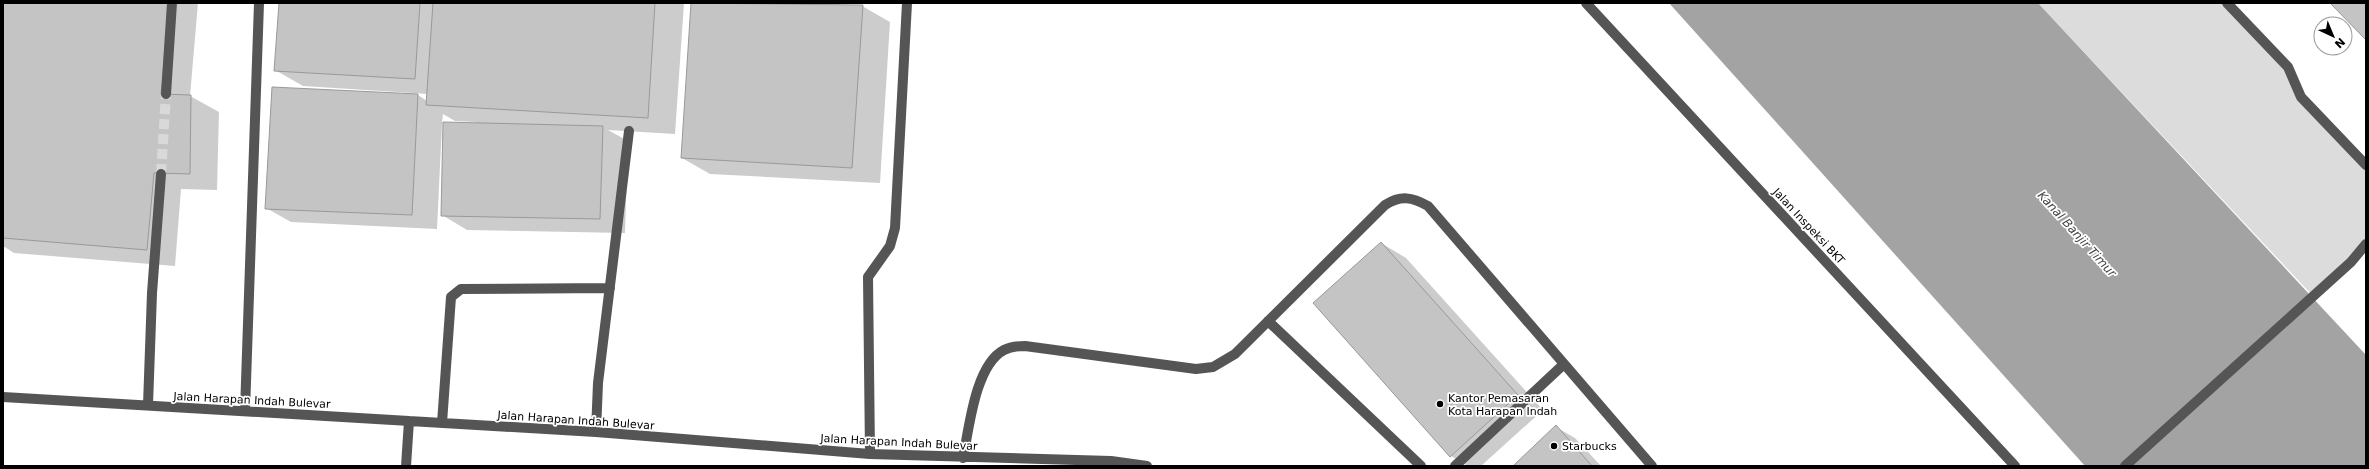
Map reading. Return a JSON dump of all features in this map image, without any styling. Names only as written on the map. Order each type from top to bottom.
[{"type":"street","points":[[166,94],[172,3]]},
{"type":"street","points":[[245,411],[259,3]]},
{"type":"street","points":[[870,454],[868,277],[890,246],[895,228],[907,3]]},
{"type":"street","name":"Jalan Inspeksi BKT","points":[[1586,3],[2014,466]]},
{"type":"street","points":[[2227,3],[2288,66],[2301,97],[2366,165]]},
{"type":"street","points":[[596,432],[598,383],[628,131]]},
{"type":"street","points":[[148,406],[152,293],[161,174]]},
{"type":"street","points":[[963,458],[982,377],[992,360],[1003,350],[1025,346],[1196,368],[1213,367],[1235,354],[1385,205],[1396,198],[1407,197],[1428,206],[1652,466]]},
{"type":"street","points":[[2125,466],[2351,262],[2366,244]]},
{"type":"street","points":[[442,424],[451,297],[461,289],[610,288]]},
{"type":"street","points":[[1268,321],[1421,466]]},
{"type":"street","points":[[1455,466],[1564,364]]},
{"type":"street","name":"Jalan Harapan Indah Bulevar","points":[[3,397],[596,432],[870,454],[963,458],[1111,461],[1147,466]]},
{"type":"street","points":[[406,466],[409,421]]},
{"type":"shaded area","points":[[2038,3],[2227,3],[2288,67],[2301,97],[2366,165],[2366,244],[2313,296]]},
{"type":"water","name":"Kanal Banjir Timur","points":[[1669,3],[2038,3],[2366,355],[2366,466],[2085,466]]},
{"type":"building","points":[[3,3],[169,3],[161,94],[191,95],[190,174],[154,173],[147,250],[3,238]]},
{"type":"building","points":[[279,3],[420,3],[415,79],[274,71]]},
{"type":"building","points":[[433,3],[655,3],[648,118],[426,105]]},
{"type":"building","points":[[691,3],[863,5],[852,168],[681,158]]},
{"type":"building","points":[[2330,3],[2366,3],[2366,40],[2353,27],[2353,16],[2343,16]]},
{"type":"building","points":[[272,87],[418,94],[412,215],[265,209]]},
{"type":"building","points":[[443,122],[603,126],[600,219],[441,216]]},
{"type":"building","points":[[1381,242],[1518,395],[1450,457],[1313,303]]},
{"type":"building","name":"Starbucks","points":[[1556,425],[1592,466],[1513,466]]},
{"type":"tunnel","points":[[161,174],[166,94]]},
{"type":"place","name":"Kantor Pemasaran Kota Harapan Indah","points":[[1440,404]]},
{"type":"place","name":"Starbucks","points":[[1554,446]]}]
